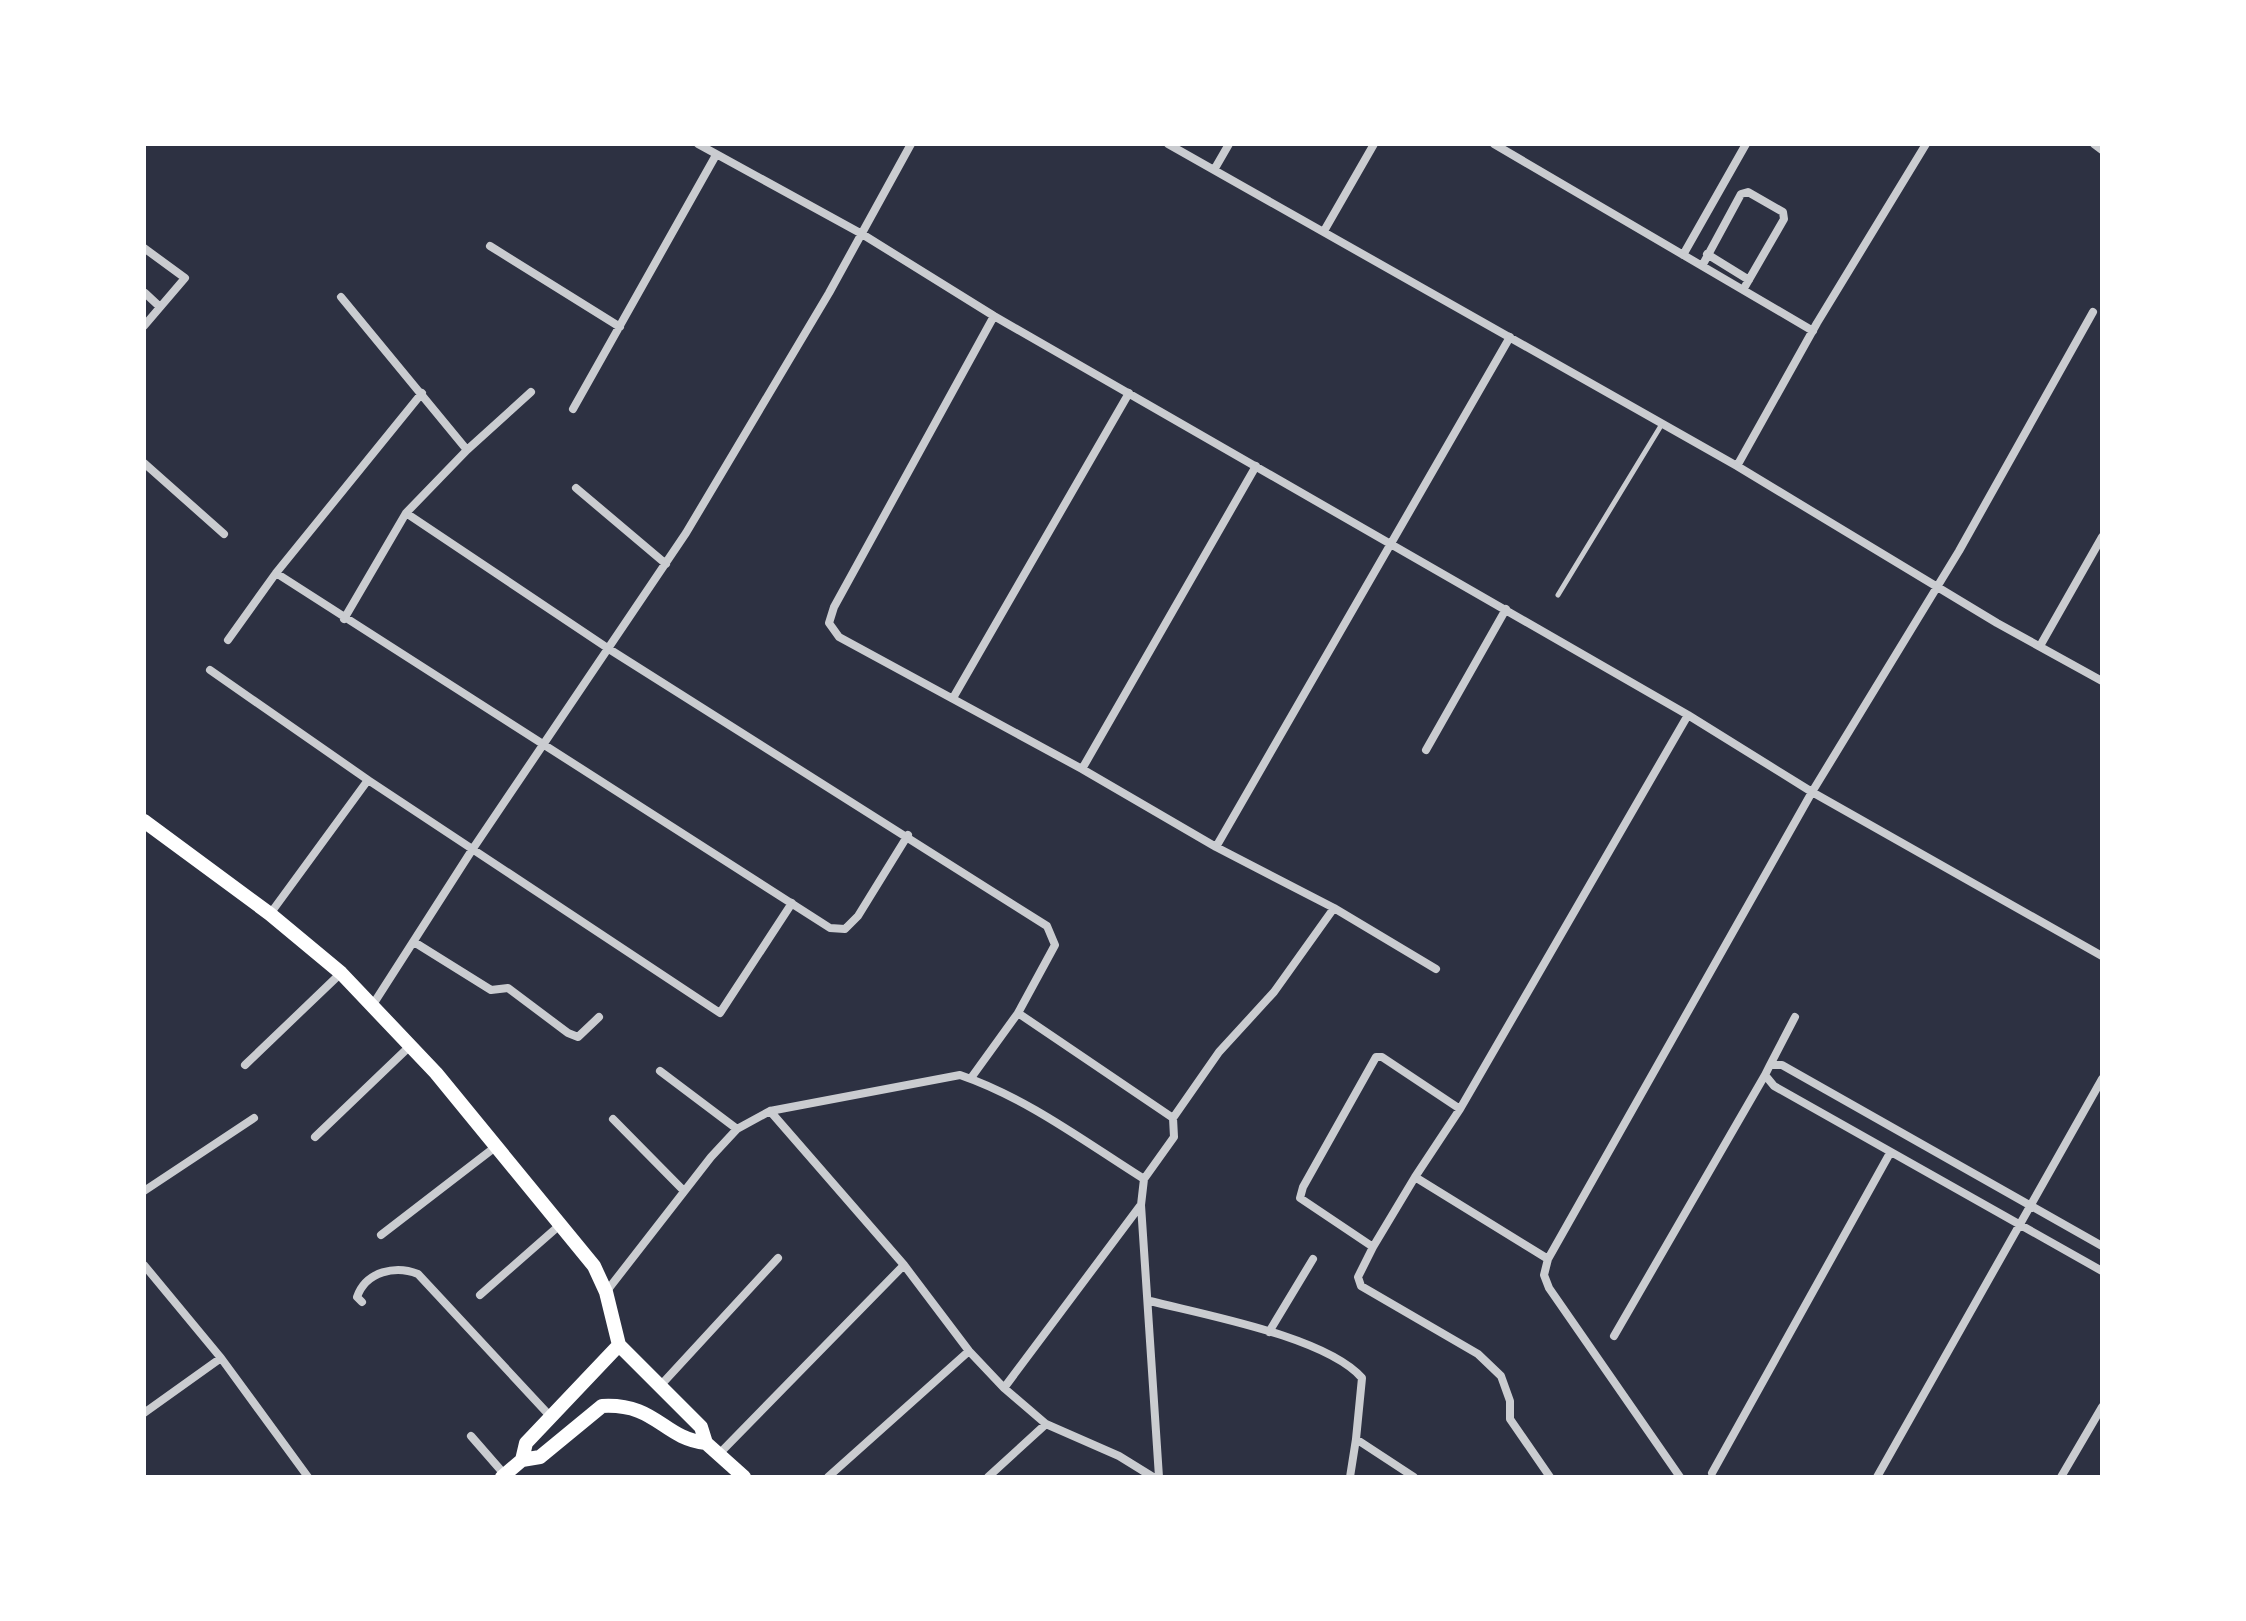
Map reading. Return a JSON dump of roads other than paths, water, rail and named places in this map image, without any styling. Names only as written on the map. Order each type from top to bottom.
[{"type":"main road","points":[[144,821],[270,914],[341,973],[436,1073],[494,1148],[562,1224],[594,1266],[606,1292],[619,1345],[701,1427],[706,1443],[744,1477]]},
{"type":"main road","points":[[522,1460],[526,1443],[619,1345]]},
{"type":"main road","points":[[503,1476],[522,1460],[540,1457],[593,1411],[607,1406],[643,1410],[690,1441],[706,1443]]},
{"type":"main road","points":[[535,1433],[549,1449]]},
{"type":"street","points":[[698,144],[862,234],[994,316],[1506,609],[1688,715],[1812,792],[2102,956]]},
{"type":"street","points":[[372,1006],[472,850],[666,564],[862,234],[911,144]]},
{"type":"street","points":[[1168,144],[1737,466],[2102,681]]},
{"type":"street","points":[[1214,170],[1229,144]]},
{"type":"street","points":[[1324,231],[1374,144]]},
{"type":"street","points":[[1494,144],[1813,331]]},
{"type":"street","points":[[1683,255],[1746,144]]},
{"type":"street","points":[[1737,466],[1813,331],[1926,144]]},
{"type":"street","points":[[2094,144],[2102,150]]},
{"type":"street","points":[[573,409],[716,155]]},
{"type":"street","points":[[1702,266],[1741,194],[1748,192],[1783,212],[1784,219],[1743,290]]},
{"type":"street","points":[[490,246],[620,327]]},
{"type":"street","points":[[144,248],[185,278],[144,326]]},
{"type":"street","points":[[1707,254],[1749,280]]},
{"type":"street","points":[[144,293],[160,307]]},
{"type":"street","points":[[341,297],[467,450]]},
{"type":"street","points":[[1680,1477],[1549,1288],[1544,1275],[1548,1259],[1812,792],[1938,587],[2093,312]]},
{"type":"street","points":[[994,316],[834,607],[829,623],[839,637],[1082,769],[1216,847],[1334,908],[1436,969]]},
{"type":"street","points":[[1216,847],[1394,544],[1510,337]]},
{"type":"street","points":[[344,619],[406,513],[467,450],[531,392]]},
{"type":"street","points":[[228,640],[276,573],[422,393]]},
{"type":"street","points":[[953,698],[1129,393]]},
{"type":"street","points":[[144,463],[224,534]]},
{"type":"street","points":[[1082,769],[1256,466]]},
{"type":"street","points":[[576,488],[666,564]]},
{"type":"street","points":[[406,513],[609,649],[908,835],[1047,926],[1055,945],[1018,1013],[971,1078]]},
{"type":"street","points":[[2040,646],[2102,537]]},
{"type":"street","points":[[276,573],[830,928],[845,929],[858,916],[908,835]]},
{"type":"street","points":[[1426,750],[1506,609]]},
{"type":"street","points":[[210,670],[472,850],[720,1013],[792,903]]},
{"type":"street","points":[[1550,1477],[1510,1419],[1510,1401],[1501,1376],[1478,1354],[1361,1286],[1358,1277],[1415,1177],[1460,1109],[1688,715]]},
{"type":"street","points":[[270,914],[368,780]]},
{"type":"street","points":[[1159,1477],[1150,1301],[1141,1205],[1144,1179],[1174,1137],[1173,1118],[1219,1052],[1274,992],[1334,908]]},
{"type":"street","points":[[414,942],[491,990],[508,988],[568,1033],[578,1037],[599,1017]]},
{"type":"street","points":[[245,1065],[341,973]]},
{"type":"street","points":[[1018,1013],[1173,1118]]},
{"type":"street","points":[[1614,1336],[1765,1075],[1795,1017]]},
{"type":"street","points":[[315,1137],[410,1046]]},
{"type":"street","points":[[1373,1247],[1300,1198],[1370,1064],[1382,1057],[1460,1109]]},
{"type":"street","points":[[1770,1065],[1782,1065],[2102,1246]]},
{"type":"street","points":[[660,1071],[737,1129]]},
{"type":"street","points":[[606,1292],[684,1191],[737,1129],[770,1111],[960,1075],[1004,1091],[1144,1179]]},
{"type":"street","points":[[1765,1075],[1774,1086],[2102,1271]]},
{"type":"street","points":[[1877,1477],[2102,1079]]},
{"type":"street","points":[[770,1111],[904,1265],[969,1351],[1004,1388],[1046,1424],[1119,1456],[1153,1477]]},
{"type":"street","points":[[144,1191],[254,1118]]},
{"type":"street","points":[[613,1119],[684,1191]]},
{"type":"street","points":[[381,1235],[494,1148]]},
{"type":"street","points":[[1712,1473],[1890,1153]]},
{"type":"street","points":[[1415,1177],[1548,1259]]},
{"type":"street","points":[[1004,1388],[1141,1205]]},
{"type":"street","points":[[480,1295],[562,1224]]},
{"type":"street","points":[[659,1387],[778,1258]]},
{"type":"street","points":[[1269,1332],[1313,1259]]},
{"type":"street","points":[[144,1265],[221,1358],[308,1477]]},
{"type":"street","points":[[719,1454],[904,1265]]},
{"type":"street","points":[[362,1302],[357,1297],[360,1289],[384,1271],[403,1268],[418,1274],[550,1416]]},
{"type":"street","points":[[1150,1301],[1269,1332],[1350,1364],[1362,1378],[1350,1477]]},
{"type":"street","points":[[828,1477],[969,1351]]},
{"type":"street","points":[[144,1413],[221,1358]]},
{"type":"street","points":[[2061,1477],[2102,1407]]},
{"type":"street","points":[[988,1477],[1046,1424]]},
{"type":"street","points":[[471,1436],[503,1476]]},
{"type":"street","points":[[1356,1439],[1414,1477]]},
{"type":"lane","points":[[1558,595],[1662,423]]}]
